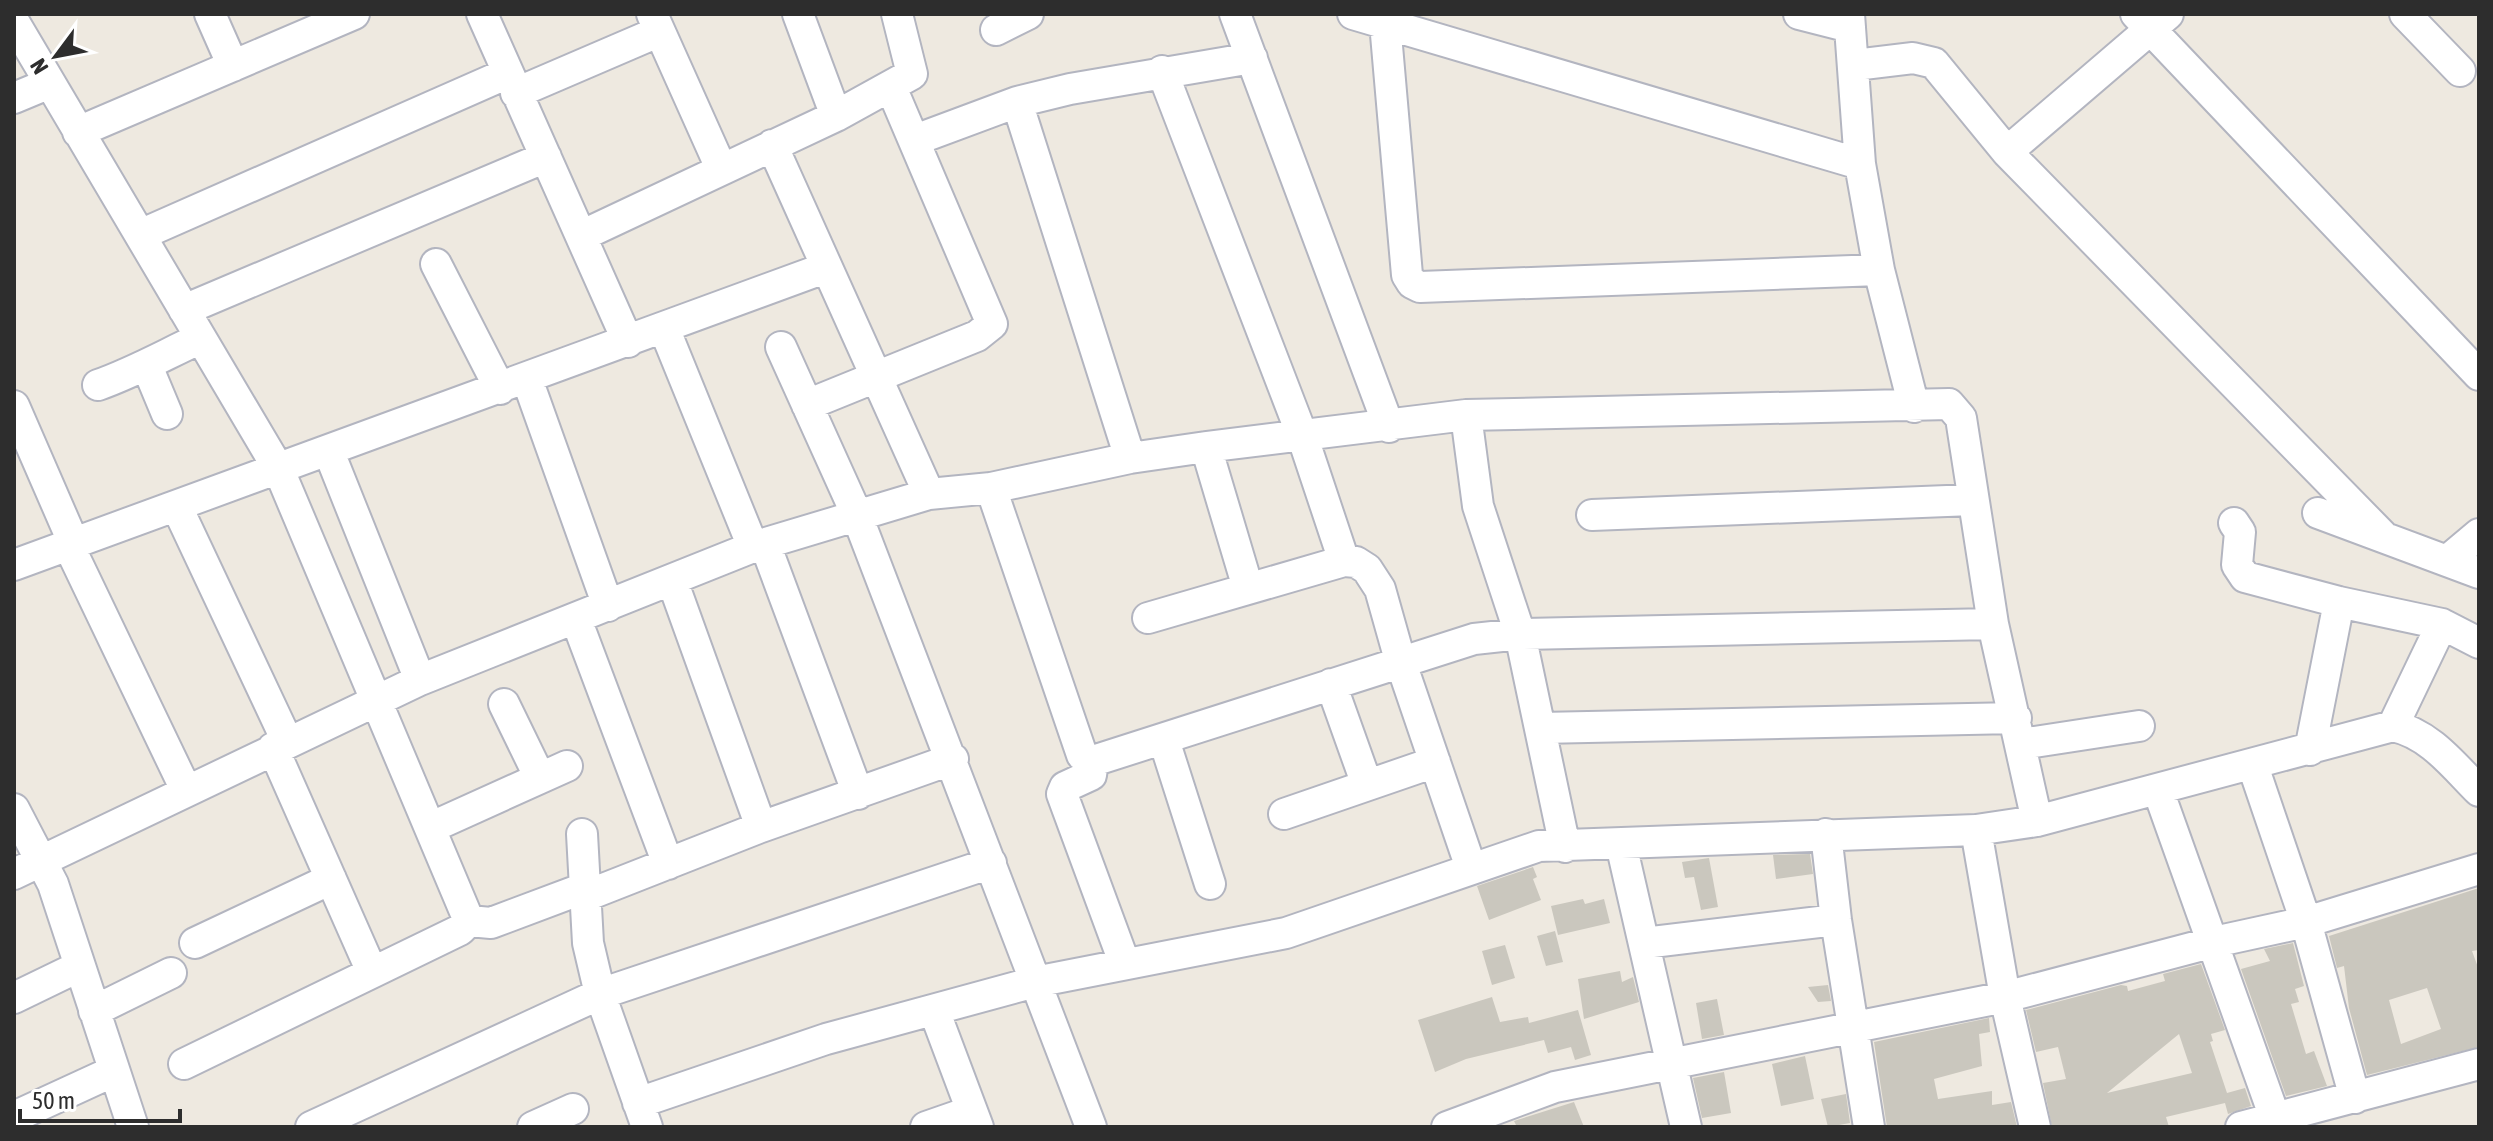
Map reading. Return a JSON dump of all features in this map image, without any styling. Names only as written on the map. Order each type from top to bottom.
[{"type":"street","points":[[210,14],[233,66]]},
{"type":"street","points":[[78,132],[233,66],[292,26],[354,14]]},
{"type":"street","points":[[482,14],[628,342]]},
{"type":"street","points":[[798,14],[836,116]]},
{"type":"street","points":[[581,236],[836,116],[912,74],[897,14]]},
{"type":"street","points":[[996,30],[1028,14]]},
{"type":"street","points":[[1235,14],[1389,427]]},
{"type":"street","points":[[1353,14],[1860,164]]},
{"type":"street","points":[[1799,14],[1850,21],[1860,164],[1879,270],[1914,407]]},
{"type":"street","points":[[2405,14],[2460,71]]},
{"type":"street","points":[[2007,152],[2152,19],[2479,375]]},
{"type":"street","points":[[14,22],[279,470],[373,700],[432,827],[469,921]]},
{"type":"street","points":[[140,235],[655,23],[721,168]]},
{"type":"street","points":[[1385,23],[1407,275],[1412,283],[1436,287],[1879,270]]},
{"type":"street","points":[[915,140],[1017,102],[1162,71],[1252,58]]},
{"type":"street","points":[[1855,65],[1913,58],[1934,63],[2007,152],[2383,536]]},
{"type":"street","points":[[1162,71],[1302,435],[1344,561]]},
{"type":"street","points":[[14,98],[50,83]]},
{"type":"street","points":[[807,405],[977,336],[992,324],[891,87]]},
{"type":"street","points":[[1017,102],[1130,458]]},
{"type":"street","points":[[772,145],[929,494]]},
{"type":"street","points":[[184,310],[546,157]]},
{"type":"street","points":[[436,264],[461,319],[514,384],[608,606]]},
{"type":"street","points":[[14,565],[825,268]]},
{"type":"street","points":[[664,328],[759,546],[858,794]]},
{"type":"street","points":[[98,385],[147,366],[160,356],[201,338]]},
{"type":"street","points":[[781,347],[856,513],[953,759],[1091,1127]]},
{"type":"street","points":[[147,366],[167,414]]},
{"type":"street","points":[[14,874],[373,700],[759,546],[856,513],[929,494],[991,488],[1130,458],[1206,447],[1389,427],[1466,415],[1657,409],[1914,407],[1949,404],[1956,409],[1961,418],[1993,624],[2037,821]]},
{"type":"street","points":[[14,406],[72,545],[186,790]]},
{"type":"street","points":[[1466,415],[1478,506],[1520,634],[1565,847]]},
{"type":"street","points":[[1206,447],[1248,588]]},
{"type":"street","points":[[329,452],[420,680]]},
{"type":"street","points":[[991,488],[1082,755],[1093,761],[1400,660],[1474,639],[1520,634],[1993,624]]},
{"type":"street","points":[[1592,515],[1972,500]]},
{"type":"street","points":[[177,507],[280,744],[331,879],[372,972]]},
{"type":"street","points":[[2318,513],[2479,573]]},
{"type":"street","points":[[2234,523],[2240,532],[2237,565],[2245,577],[2339,602],[2442,624],[2479,643]]},
{"type":"street","points":[[2448,560],[2479,534]]},
{"type":"street","points":[[1148,618],[1344,561],[1356,562],[1367,569],[1380,589],[1400,660],[1471,868]]},
{"type":"street","points":[[672,580],[761,827]]},
{"type":"street","points":[[2310,750],[2339,602]]},
{"type":"street","points":[[576,619],[668,864]]},
{"type":"street","points":[[2393,726],[2442,624]]},
{"type":"street","points":[[1331,684],[1367,785]]},
{"type":"street","points":[[432,827],[554,772],[504,704]]},
{"type":"street","points":[[1540,728],[2018,731],[2139,726]]},
{"type":"street","points":[[582,834],[588,943],[600,994],[643,1115],[826,1039],[1035,982],[1124,962],[1286,933],[1539,846],[1976,830],[2037,821],[2253,766],[2393,726],[2414,731],[2423,737],[2479,791]]},
{"type":"street","points":[[1164,740],[1210,884]]},
{"type":"street","points":[[469,921],[491,923],[668,864],[761,827],[953,759]]},
{"type":"street","points":[[1093,761],[1091,775],[1065,787],[1062,794],[1124,962]]},
{"type":"street","points":[[1284,814],[1435,762]]},
{"type":"street","points":[[2253,766],[2306,922],[2355,1098]]},
{"type":"street","points":[[2158,790],[2275,1118]]},
{"type":"street","points":[[14,809],[43,860],[133,1127]]},
{"type":"street","points":[[1976,830],[2005,997],[2035,1127]]},
{"type":"street","points":[[1826,834],[1836,920],[1869,1127]]},
{"type":"street","points":[[1621,844],[1686,1127]]},
{"type":"street","points":[[311,1127],[600,994],[991,863]]},
{"type":"street","points":[[1447,1127],[1555,1087],[2005,997],[2214,942],[2306,922],[2479,869]]},
{"type":"street","points":[[195,943],[331,879]]},
{"type":"street","points":[[1644,943],[1836,920]]},
{"type":"street","points":[[184,1064],[460,930],[469,921]]},
{"type":"street","points":[[14,998],[78,967]]},
{"type":"street","points":[[94,1011],[171,973]]},
{"type":"street","points":[[926,1127],[975,1119],[934,1010]]},
{"type":"street","points":[[2241,1127],[2479,1064]]},
{"type":"street","points":[[14,1117],[114,1071]]},
{"type":"street","points":[[533,1127],[573,1109]]},
{"type":"building","points":[[1810,854],[1813,874],[1776,879],[1773,855]]},
{"type":"building","points":[[1709,858],[1718,907],[1701,910],[1694,877],[1685,878],[1682,862]]},
{"type":"building","points":[[1533,867],[1537,877],[1533,879],[1541,900],[1489,920],[1477,886]]},
{"type":"building","points":[[2479,888],[2479,950],[2472,951],[2479,970],[2479,1047],[2367,1075],[2349,1008],[2344,966],[2337,968],[2329,936]],"holes":[[[2427,988],[2441,1029],[2401,1044],[2389,1000]]]},
{"type":"building","points":[[1583,899],[1585,904],[1604,899],[1610,923],[1558,935],[1551,906]]},
{"type":"building","points":[[1555,931],[1563,962],[1546,966],[1537,936]]},
{"type":"building","points":[[2293,943],[2304,986],[2295,989],[2299,1002],[2291,1004],[2306,1054],[2314,1051],[2327,1086],[2286,1096],[2241,969],[2270,961],[2264,949]]},
{"type":"building","points":[[1505,945],[1515,978],[1492,985],[1482,951]]},
{"type":"building","points":[[2201,964],[2225,1030],[2211,1034],[2213,1041],[2210,1042],[2227,1093],[2245,1088],[2251,1106],[2228,1114],[2225,1103],[2166,1117],[2169,1127],[2052,1127],[2043,1083],[2066,1079],[2058,1047],[2036,1052],[2026,1010],[2121,985],[2127,986],[2128,991],[2165,981],[2163,974]],"holes":[[[2179,1034],[2192,1073],[2107,1093]]]},
{"type":"building","points":[[1620,971],[1622,982],[1633,977],[1639,1002],[1584,1019],[1578,979]]},
{"type":"building","points":[[1828,985],[1831,1001],[1818,1002],[1808,987]]},
{"type":"building","points":[[1492,997],[1500,1022],[1528,1017],[1529,1023],[1578,1010],[1591,1055],[1575,1060],[1571,1047],[1548,1053],[1544,1040],[1466,1059],[1435,1072],[1418,1020]]},
{"type":"building","points":[[1717,999],[1724,1035],[1702,1039],[1696,1003]]},
{"type":"building","points":[[1989,1018],[1990,1032],[1979,1034],[1982,1066],[1934,1079],[1938,1099],[1992,1091],[1992,1105],[2011,1102],[2017,1127],[1887,1127],[1874,1042]]},
{"type":"building","points":[[1805,1056],[1814,1099],[1781,1106],[1772,1064]]},
{"type":"building","points":[[1724,1072],[1731,1113],[1702,1118],[1693,1078]]},
{"type":"building","points":[[1846,1094],[1850,1123],[1828,1127],[1821,1099]]},
{"type":"building","points":[[1574,1102],[1584,1127],[1517,1127],[1514,1121]]}]
